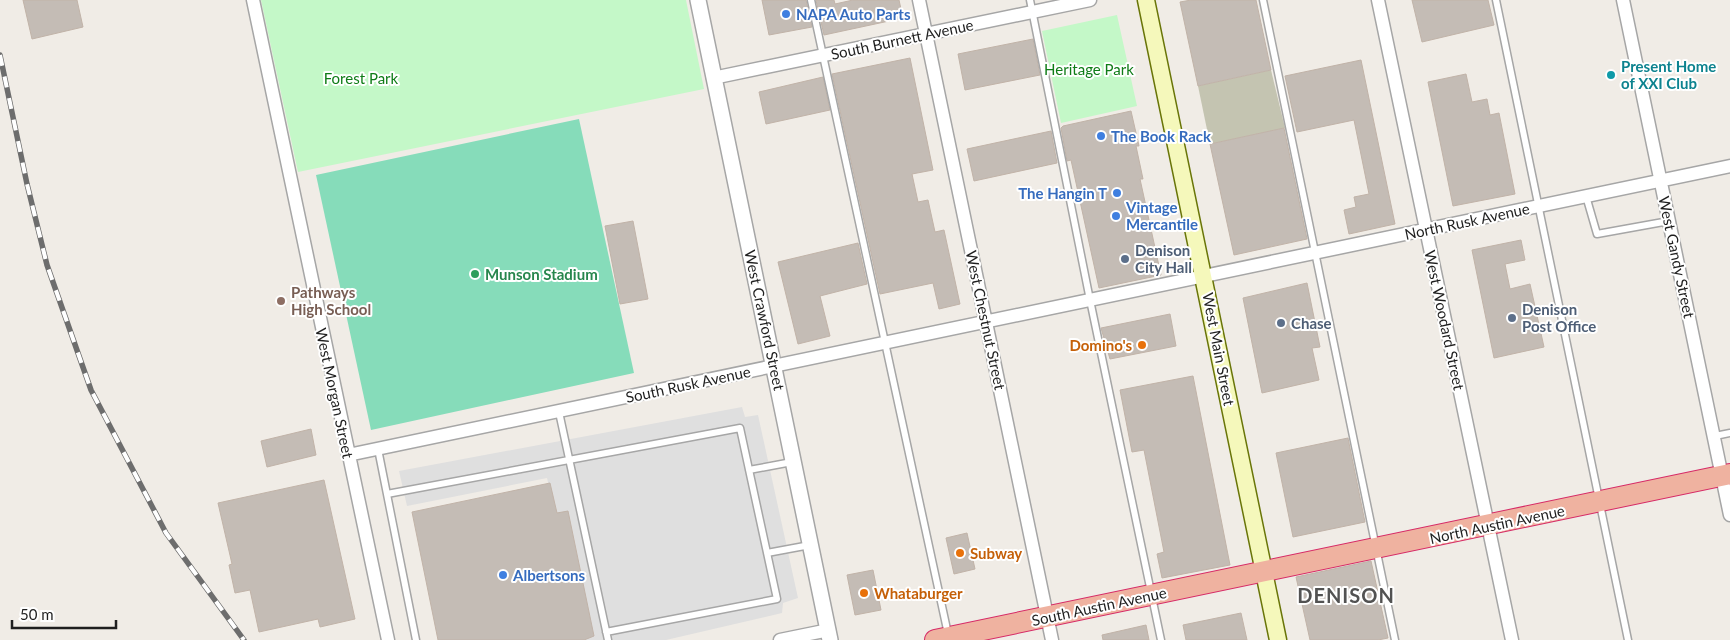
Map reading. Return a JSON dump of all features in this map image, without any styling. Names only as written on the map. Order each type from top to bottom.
[{"type":"highway","name":"North Austin Avenue","points":[[1263,572],[1726,475]]},
{"type":"highway","name":"South Austin Avenue","points":[[944,639],[1263,572]]},
{"type":"main road","name":"West Main Street","points":[[1146,0],[1278,640]]},
{"type":"street","name":"West Morgan Street","points":[[253,0],[388,640]]},
{"type":"street","name":"West Crawford Street","points":[[698,0],[829,635]]},
{"type":"street","name":"West Chestnut Street","points":[[919,0],[1052,640]]},
{"type":"street","name":"South Burnett Avenue","points":[[713,78],[926,33],[1031,6],[1090,0]]},
{"type":"street","name":"West Woodard Street","points":[[1378,0],[1512,640]]},
{"type":"street","name":"West Gandy Street","points":[[1623,0],[1714,436],[1726,475],[1730,515]]},
{"type":"street","name":"North Rusk Avenue","points":[[1204,275],[1730,166]]},
{"type":"street","name":"South Rusk Avenue","points":[[348,455],[1204,275]]},
{"type":"street","points":[[780,640],[829,635]]},
{"type":"lane","points":[[811,0],[885,343],[944,639]]},
{"type":"lane","points":[[1263,0],[1395,640]]},
{"type":"lane","points":[[1496,0],[1628,640]]},
{"type":"lane","points":[[1031,6],[1161,640]]},
{"type":"lane","points":[[1586,196],[1597,234],[1669,221]]},
{"type":"lane","points":[[559,412],[608,640]]},
{"type":"lane","points":[[386,494],[740,428],[777,599],[606,632]]},
{"type":"lane","points":[[1714,436],[1730,433]]},
{"type":"lane","points":[[378,449],[416,640]]},
{"type":"lane","points":[[749,470],[794,462]]},
{"type":"lane","points":[[767,553],[811,545]]},
{"type":"shaded area","points":[[1271,70],[1285,128],[1210,144],[1198,86]]},
{"type":"shaded area","points":[[742,407],[745,417],[758,415],[798,598],[783,603],[782,613],[666,640],[584,640],[547,478],[407,506],[399,471]]},
{"type":"green space","name":"Forest Park","points":[[261,0],[686,0],[704,89],[298,172]]},
{"type":"green space","name":"Heritage Park","points":[[1117,15],[1137,106],[1061,123],[1042,31]]},
{"type":"green space","name":"Munson Stadium","points":[[579,119],[634,373],[371,430],[316,175]]},
{"type":"building","points":[[23,0],[77,0],[83,27],[32,39]]},
{"type":"building","name":"NAPA Auto Parts","points":[[762,0],[806,0],[812,27],[769,35]]},
{"type":"building","points":[[816,0],[834,0],[835,4],[853,0],[899,0],[903,18],[824,35]]},
{"type":"building","points":[[1191,0],[1256,0],[1271,70],[1198,86],[1180,2]]},
{"type":"building","points":[[1412,0],[1488,0],[1494,25],[1422,42]]},
{"type":"building","points":[[1033,39],[1040,75],[965,90],[958,54]]},
{"type":"building","points":[[910,58],[933,170],[912,174],[918,202],[928,200],[935,232],[944,230],[960,304],[939,309],[933,283],[880,294],[832,74]]},
{"type":"building","points":[[1361,60],[1395,224],[1349,234],[1344,210],[1356,207],[1354,197],[1369,194],[1354,120],[1297,132],[1285,76]]},
{"type":"building","points":[[1466,74],[1472,102],[1487,99],[1490,115],[1499,113],[1515,194],[1453,206],[1428,82]]},
{"type":"building","points":[[823,77],[830,110],[766,124],[759,92]]},
{"type":"building","points":[[1131,111],[1139,146],[1136,146],[1143,179],[1140,179],[1161,275],[1099,288],[1071,160],[1067,161],[1061,128]]},
{"type":"building","points":[[1284,128],[1307,239],[1234,255],[1210,144]]},
{"type":"building","points":[[1051,131],[1057,163],[974,181],[967,149]]},
{"type":"building","points":[[633,221],[648,299],[620,304],[605,226]]},
{"type":"building","name":"Denison Post Office","points":[[1521,240],[1525,260],[1505,264],[1510,289],[1530,284],[1544,347],[1494,358],[1472,250]]},
{"type":"building","points":[[858,243],[867,284],[820,296],[830,336],[798,344],[778,262]]},
{"type":"building","name":"Chase","points":[[1307,283],[1320,347],[1312,348],[1319,380],[1262,393],[1243,298]]},
{"type":"building","points":[[1170,314],[1176,346],[1110,359],[1101,328]]},
{"type":"building","points":[[1193,376],[1230,565],[1162,578],[1157,554],[1164,552],[1144,450],[1132,452],[1120,390]]},
{"type":"building","points":[[311,429],[316,455],[267,467],[261,441]]},
{"type":"building","points":[[1348,438],[1365,522],[1293,537],[1276,453]]},
{"type":"building","points":[[324,480],[355,619],[320,627],[318,619],[259,632],[250,590],[235,593],[229,565],[232,564],[218,503]]},
{"type":"building","name":"Albertsons","points":[[550,483],[557,513],[568,511],[594,636],[584,640],[438,640],[412,512]]},
{"type":"building","name":"Subway","points":[[967,533],[975,569],[954,574],[946,538]]},
{"type":"building","points":[[1371,561],[1388,638],[1378,640],[1310,640],[1296,577]]},
{"type":"building","name":"Whataburger","points":[[873,570],[881,610],[855,615],[847,575]]},
{"type":"building","points":[[1241,613],[1247,640],[1186,640],[1183,625]]},
{"type":"building","points":[[1146,625],[1149,640],[1103,640],[1102,635]]},
{"type":"railway","points":[[0,55],[27,184],[47,265],[91,390],[166,533],[244,640]]},
{"type":"place","name":"NAPA Auto Parts","points":[[786,14]]},
{"type":"place","name":"Present Home of XXI Club","points":[[1611,75]]},
{"type":"place","name":"The Book Rack","points":[[1101,136]]},
{"type":"place","name":"The Hangin T","points":[[1117,193]]},
{"type":"place","name":"Vintage Mercantile","points":[[1116,216]]},
{"type":"place","name":"Denison City Hall","points":[[1125,259]]},
{"type":"place","name":"Munson Stadium","points":[[475,274]]},
{"type":"place","name":"Pathways High School","points":[[281,301]]},
{"type":"place","name":"Denison Post Office","points":[[1512,318]]},
{"type":"place","name":"Chase","points":[[1281,323]]},
{"type":"place","name":"Domino's","points":[[1142,345]]},
{"type":"place","name":"Subway","points":[[960,553]]},
{"type":"place","name":"Albertsons","points":[[503,575]]},
{"type":"place","name":"Whataburger","points":[[864,593]]},
{"type":"district","name":"DENISON","points":[[1346,595]]}]
